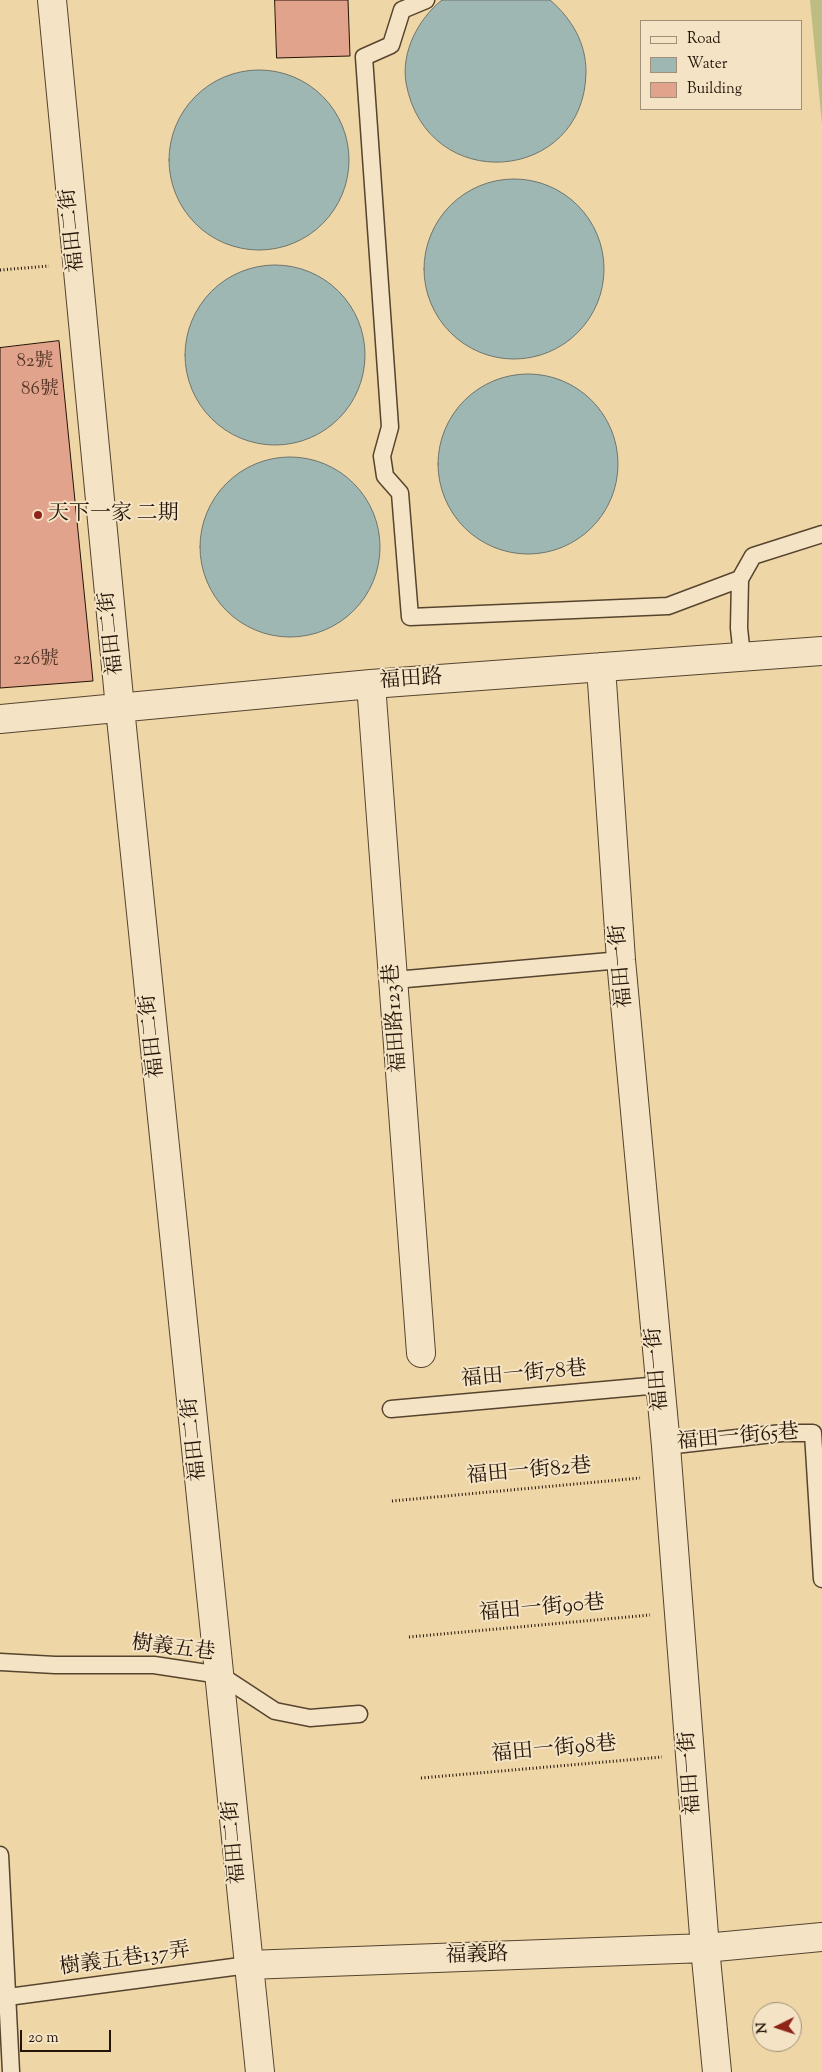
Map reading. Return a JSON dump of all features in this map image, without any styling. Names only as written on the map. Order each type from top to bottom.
[{"type":"street","name":"福田二街","points":[[52,0],[120,708],[260,2072]]},
{"type":"street","name":"福田路","points":[[0,719],[371,684],[822,651]]},
{"type":"street","name":"福田一街","points":[[602,667],[621,960],[666,1446],[705,1948],[717,2072]]},
{"type":"street","name":"福田路123巷","points":[[371,684],[421,1352]]},
{"type":"street","points":[[705,1948],[822,1937]]},
{"type":"street","name":"福義路","points":[[248,1966],[705,1948]]},
{"type":"lane","points":[[426,0],[402,10],[391,45],[364,57],[390,426],[382,456],[384,476],[400,494],[410,617],[668,606],[740,579]]},
{"type":"lane","points":[[742,656],[739,628],[740,579],[753,556],[822,534]]},
{"type":"lane","points":[[394,980],[621,960]]},
{"type":"lane","name":"福田一街78巷","points":[[391,1409],[660,1385]]},
{"type":"lane","name":"福田一街65巷","points":[[666,1446],[782,1434],[813,1433],[822,1579]]},
{"type":"lane","name":"樹義五巷","points":[[0,1662],[54,1665],[154,1665],[220,1675],[276,1711],[310,1718],[360,1714]]},
{"type":"lane","points":[[0,1854],[4,1998],[11,2072]]},
{"type":"lane","name":"樹義五巷137弄","points":[[4,1998],[248,1966]]},
{"type":"path","points":[[0,270],[77,264]]},
{"type":"path","name":"福田一街82巷","points":[[392,1501],[668,1476]]},
{"type":"path","name":"福田一街90巷","points":[[409,1637],[679,1613]]},
{"type":"path","name":"福田一街98巷","points":[[420,1778],[690,1755]]},
{"type":"shaded area","points":[[810,0],[822,0],[822,124]]},
{"type":"water","points":[[442,0],[550,0],[565,15],[580,41],[586,72],[579,109],[560,137],[534,154],[504,162],[472,159],[443,145],[420,120],[406,83],[406,60],[413,37],[419,26]]},
{"type":"water","points":[[268,70],[277,71],[302,80],[323,96],[339,117],[348,142],[348,178],[339,203],[323,224],[302,240],[294,243],[277,249],[250,250],[241,249],[216,240],[189,217],[179,203],[170,178],[169,151],[170,142],[179,117],[202,90],[216,80],[241,71]]},
{"type":"water","points":[[523,179],[532,180],[557,189],[578,205],[594,226],[603,251],[603,287],[594,312],[578,333],[557,349],[549,352],[532,358],[505,359],[496,358],[471,349],[444,326],[434,312],[425,287],[424,260],[425,251],[434,226],[457,199],[471,189],[496,180]]},
{"type":"water","points":[[284,265],[293,266],[318,275],[339,291],[355,312],[364,337],[364,373],[355,398],[339,419],[318,435],[310,438],[293,444],[266,445],[257,444],[232,435],[205,412],[195,398],[186,373],[185,346],[186,337],[195,312],[218,285],[232,275],[257,266]]},
{"type":"water","points":[[519,374],[537,374],[563,380],[592,400],[612,429],[617,446],[617,482],[612,499],[592,528],[563,548],[546,553],[519,554],[502,551],[485,544],[458,521],[448,507],[441,490],[438,473],[438,455],[441,438],[448,421],[471,394],[485,384],[502,377]]},
{"type":"water","points":[[281,457],[299,457],[325,463],[354,483],[374,512],[379,529],[379,565],[374,582],[354,611],[325,631],[308,636],[281,637],[264,634],[247,627],[220,604],[210,590],[203,573],[200,556],[200,538],[203,521],[210,504],[233,477],[247,467],[264,460]]},
{"type":"building","points":[[275,0],[348,0],[350,56],[277,58]]},
{"type":"building","name":"天下一家 二期","points":[[59,341],[93,681],[0,688],[0,348]]},
{"type":"place","name":"天下一家 二期","points":[[38,515]]}]
